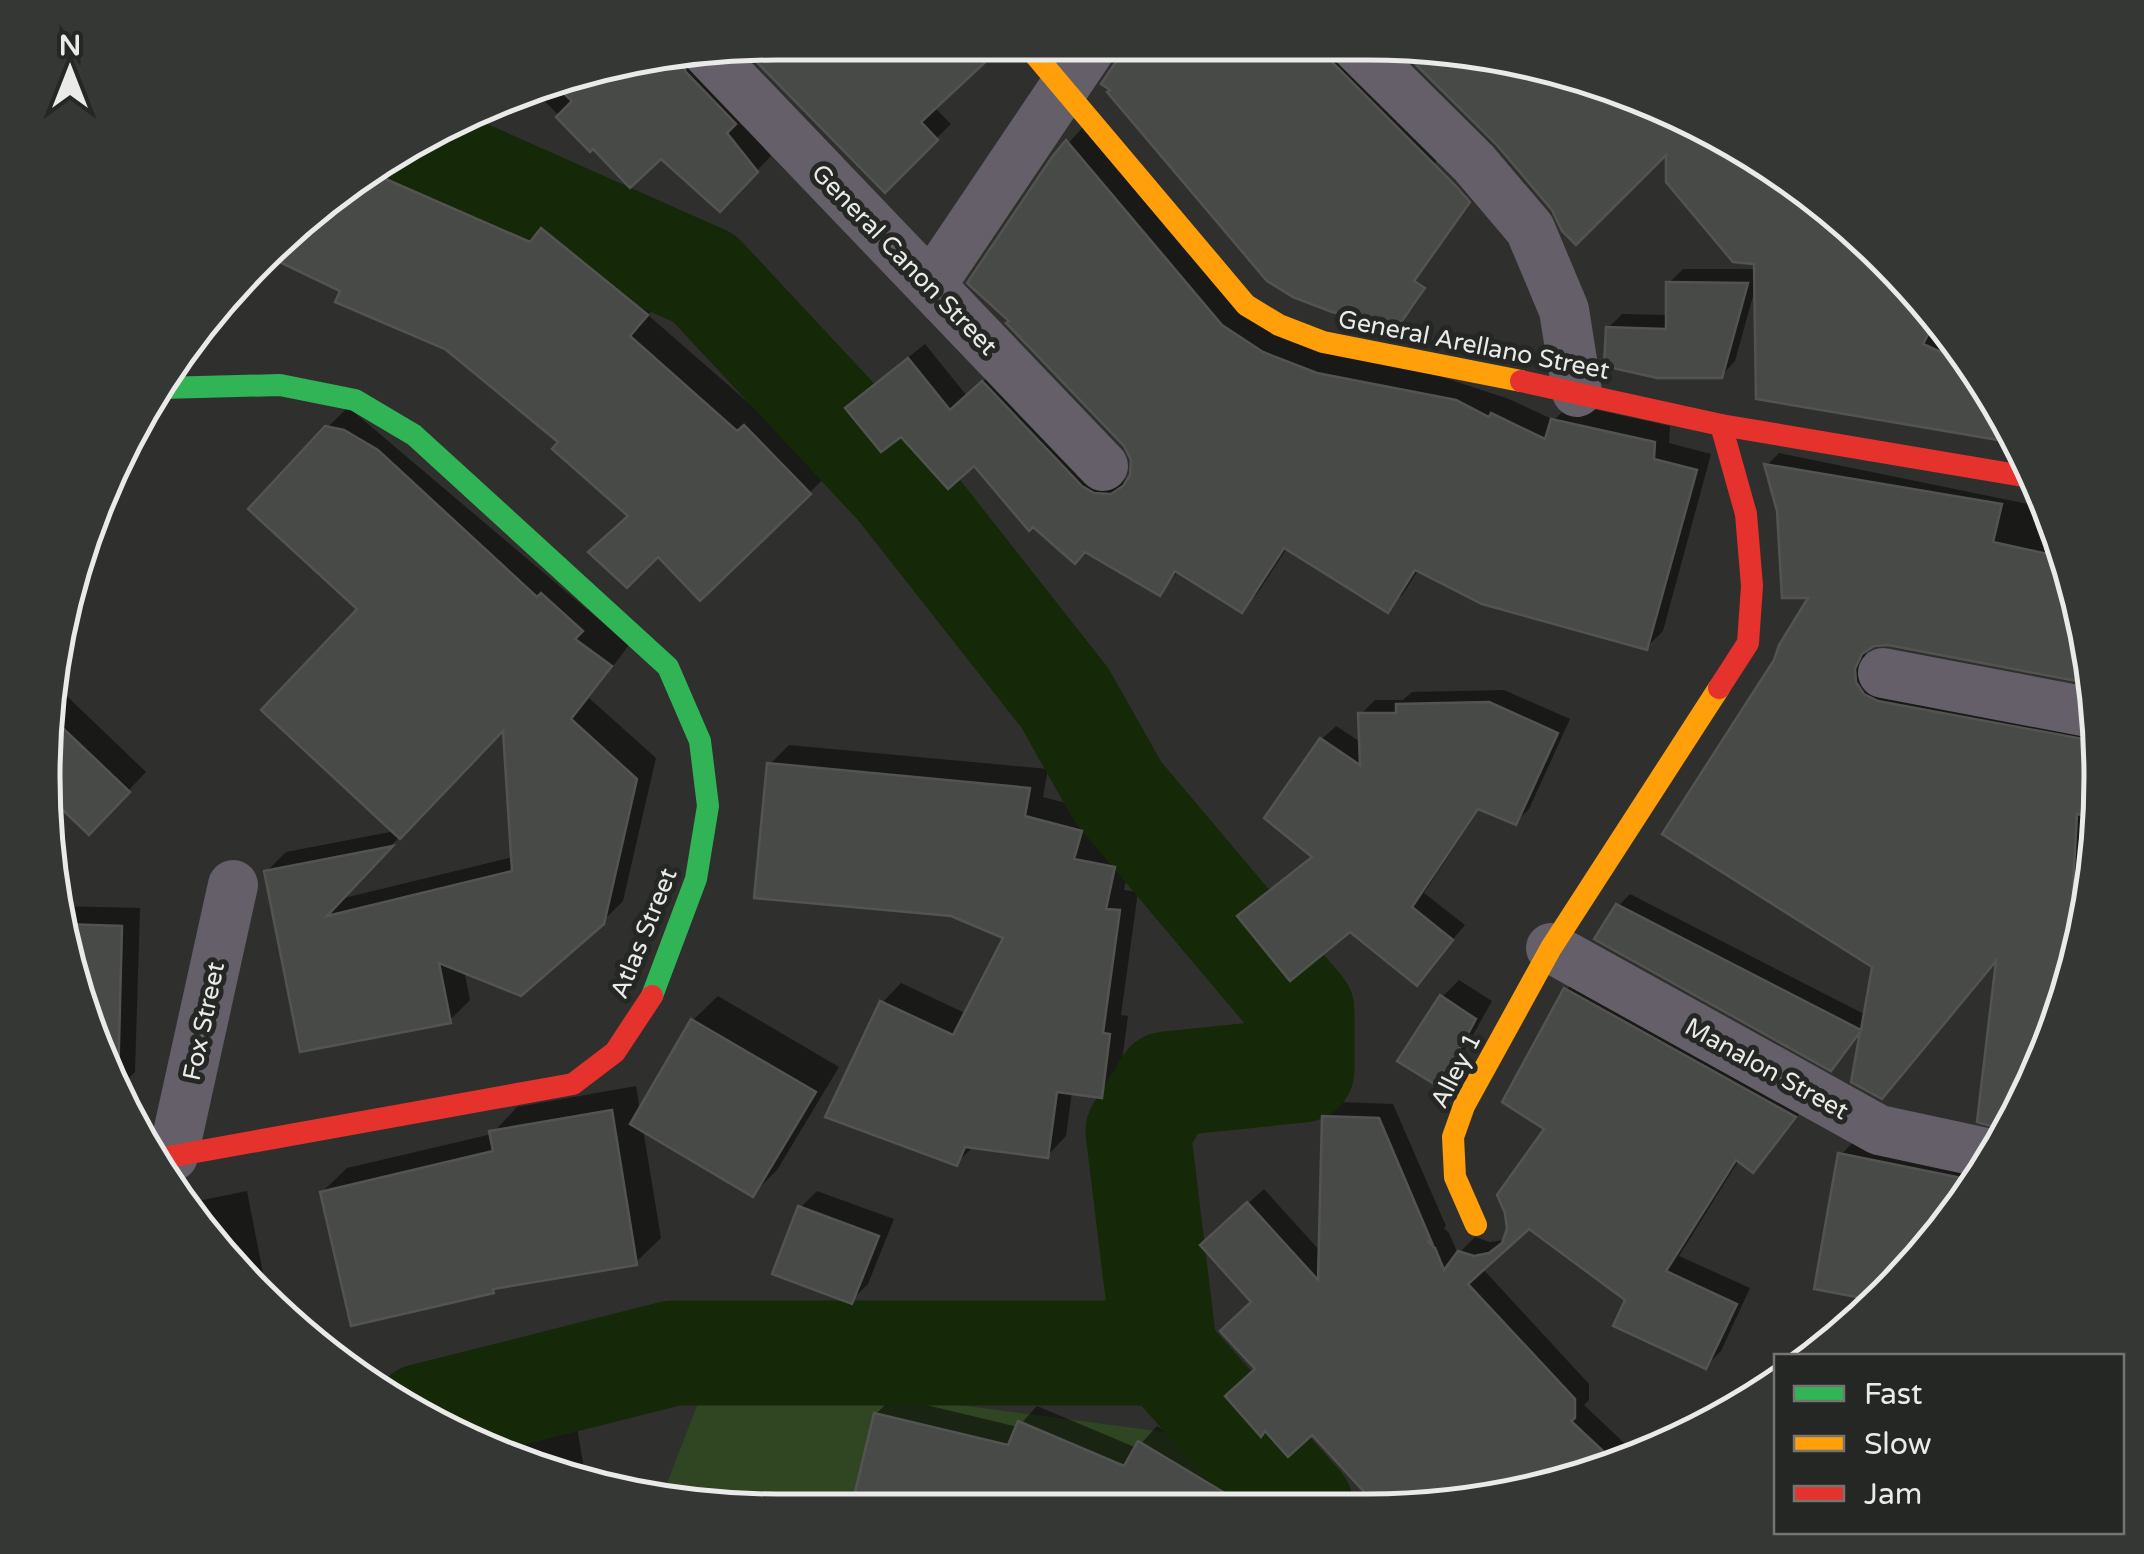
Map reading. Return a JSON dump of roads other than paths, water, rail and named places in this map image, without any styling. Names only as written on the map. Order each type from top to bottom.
[{"type":"street","name":"General Arellano Street","points":[[1041,60],[1246,305],[1279,324],[1323,342],[1722,425],[2016,475]]},
{"type":"street","points":[[931,284],[1082,60]]},
{"type":"street","points":[[1371,60],[1474,162],[1530,229],[1564,310],[1577,392]]},
{"type":"street","name":"General Canon Street","points":[[718,63],[1103,466]]},
{"type":"street","name":"Atlas Street","points":[[170,1157],[572,1084],[615,1052],[652,999],[696,879],[708,806],[700,742],[668,667],[414,435],[355,400],[280,385],[175,388]]},
{"type":"street","name":"Alley 1","points":[[1476,1225],[1456,1177],[1452,1137],[1464,1106],[1551,948],[1748,643],[1752,586],[1746,514],[1722,425]]},
{"type":"street","points":[[1883,673],[2080,711]]},
{"type":"street","name":"Fox Street","points":[[166,1152],[233,885]]},
{"type":"street","name":"Manalon Street","points":[[1551,948],[1879,1130],[1978,1151]]},
{"type":"waterway","points":[[424,153],[704,278],[898,486],[1065,698],[1118,792],[1302,1010],[1302,1070],[1167,1084],[1138,1131],[1165,1353],[1290,1494]]},
{"type":"waterway","points":[[443,1411],[673,1353],[1165,1353]]}]
